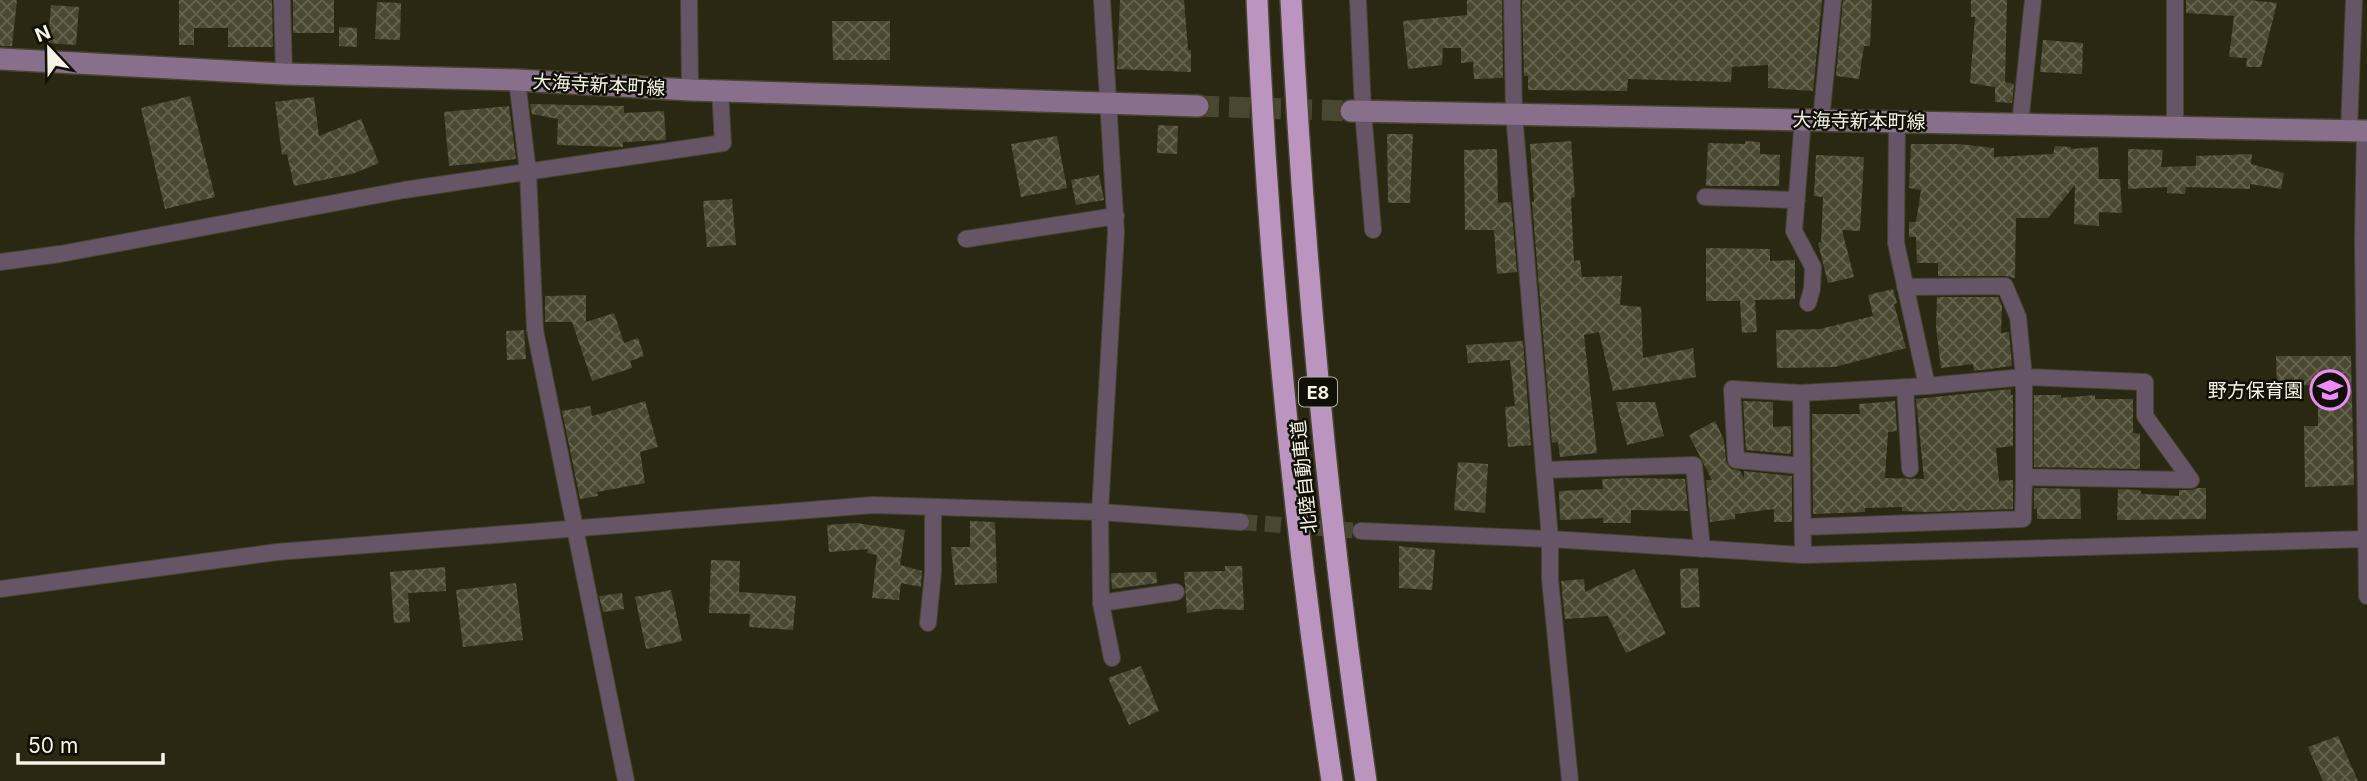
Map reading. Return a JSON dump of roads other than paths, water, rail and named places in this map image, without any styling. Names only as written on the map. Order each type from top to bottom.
[{"type":"highway","name":"北陸自動車道","points":[[1257,0],[1267,187],[1282,364],[1332,781]]},
{"type":"highway","name":"北陸自動車道","points":[[1291,0],[1315,365],[1333,538],[1366,781]]},
{"type":"main road","name":"大海寺新本町線","points":[[0,59],[284,74],[517,80],[690,90],[1198,106]]},
{"type":"main road","name":"大海寺新本町線","points":[[1357,111],[2360,130]]},
{"type":"street","points":[[282,0],[284,74]]},
{"type":"street","points":[[689,0],[690,90]]},
{"type":"street","points":[[1102,0],[1116,216],[1100,512],[1101,603],[1112,658]]},
{"type":"street","points":[[1358,0],[1357,111],[1373,230]]},
{"type":"street","points":[[1512,0],[1514,114],[1550,539],[1550,579],[1570,781]]},
{"type":"street","points":[[1808,303],[1813,267],[1794,231],[1797,200],[1833,0]]},
{"type":"street","points":[[2020,124],[2033,0]]},
{"type":"street","points":[[2175,0],[2175,128]]},
{"type":"street","points":[[2354,0],[2363,239],[2367,596]]},
{"type":"street","points":[[517,80],[528,172],[535,330],[626,781]]},
{"type":"street","points":[[0,262],[60,254],[404,190],[723,143],[720,90]]},
{"type":"street","points":[[1897,121],[1896,243],[1927,386]]},
{"type":"street","points":[[1705,197],[1797,200]]},
{"type":"street","points":[[966,239],[1116,216]]},
{"type":"street","points":[[1803,527],[2023,519],[2024,377],[2018,317],[2005,286],[1905,287]]},
{"type":"street","points":[[1802,466],[1736,460],[1732,388],[1801,393],[2024,377],[2144,382],[2145,416],[2191,480],[2024,477]]},
{"type":"street","points":[[1905,387],[1910,469]]},
{"type":"street","points":[[1801,393],[1803,555]]},
{"type":"street","points":[[1544,470],[1694,464],[1702,548]]},
{"type":"street","points":[[0,589],[276,552],[873,505],[1100,512],[1241,522]]},
{"type":"street","points":[[928,623],[933,572],[933,507]]},
{"type":"street","points":[[1362,531],[1550,539],[1803,555],[2367,539]]},
{"type":"street","points":[[1101,603],[1175,592]]},
{"type":"tunnel","points":[[1198,106],[1351,111]]},
{"type":"tunnel","points":[[1241,522],[1361,531]]},
{"type":"place","name":"野方保育園","points":[[2330,390]]}]
